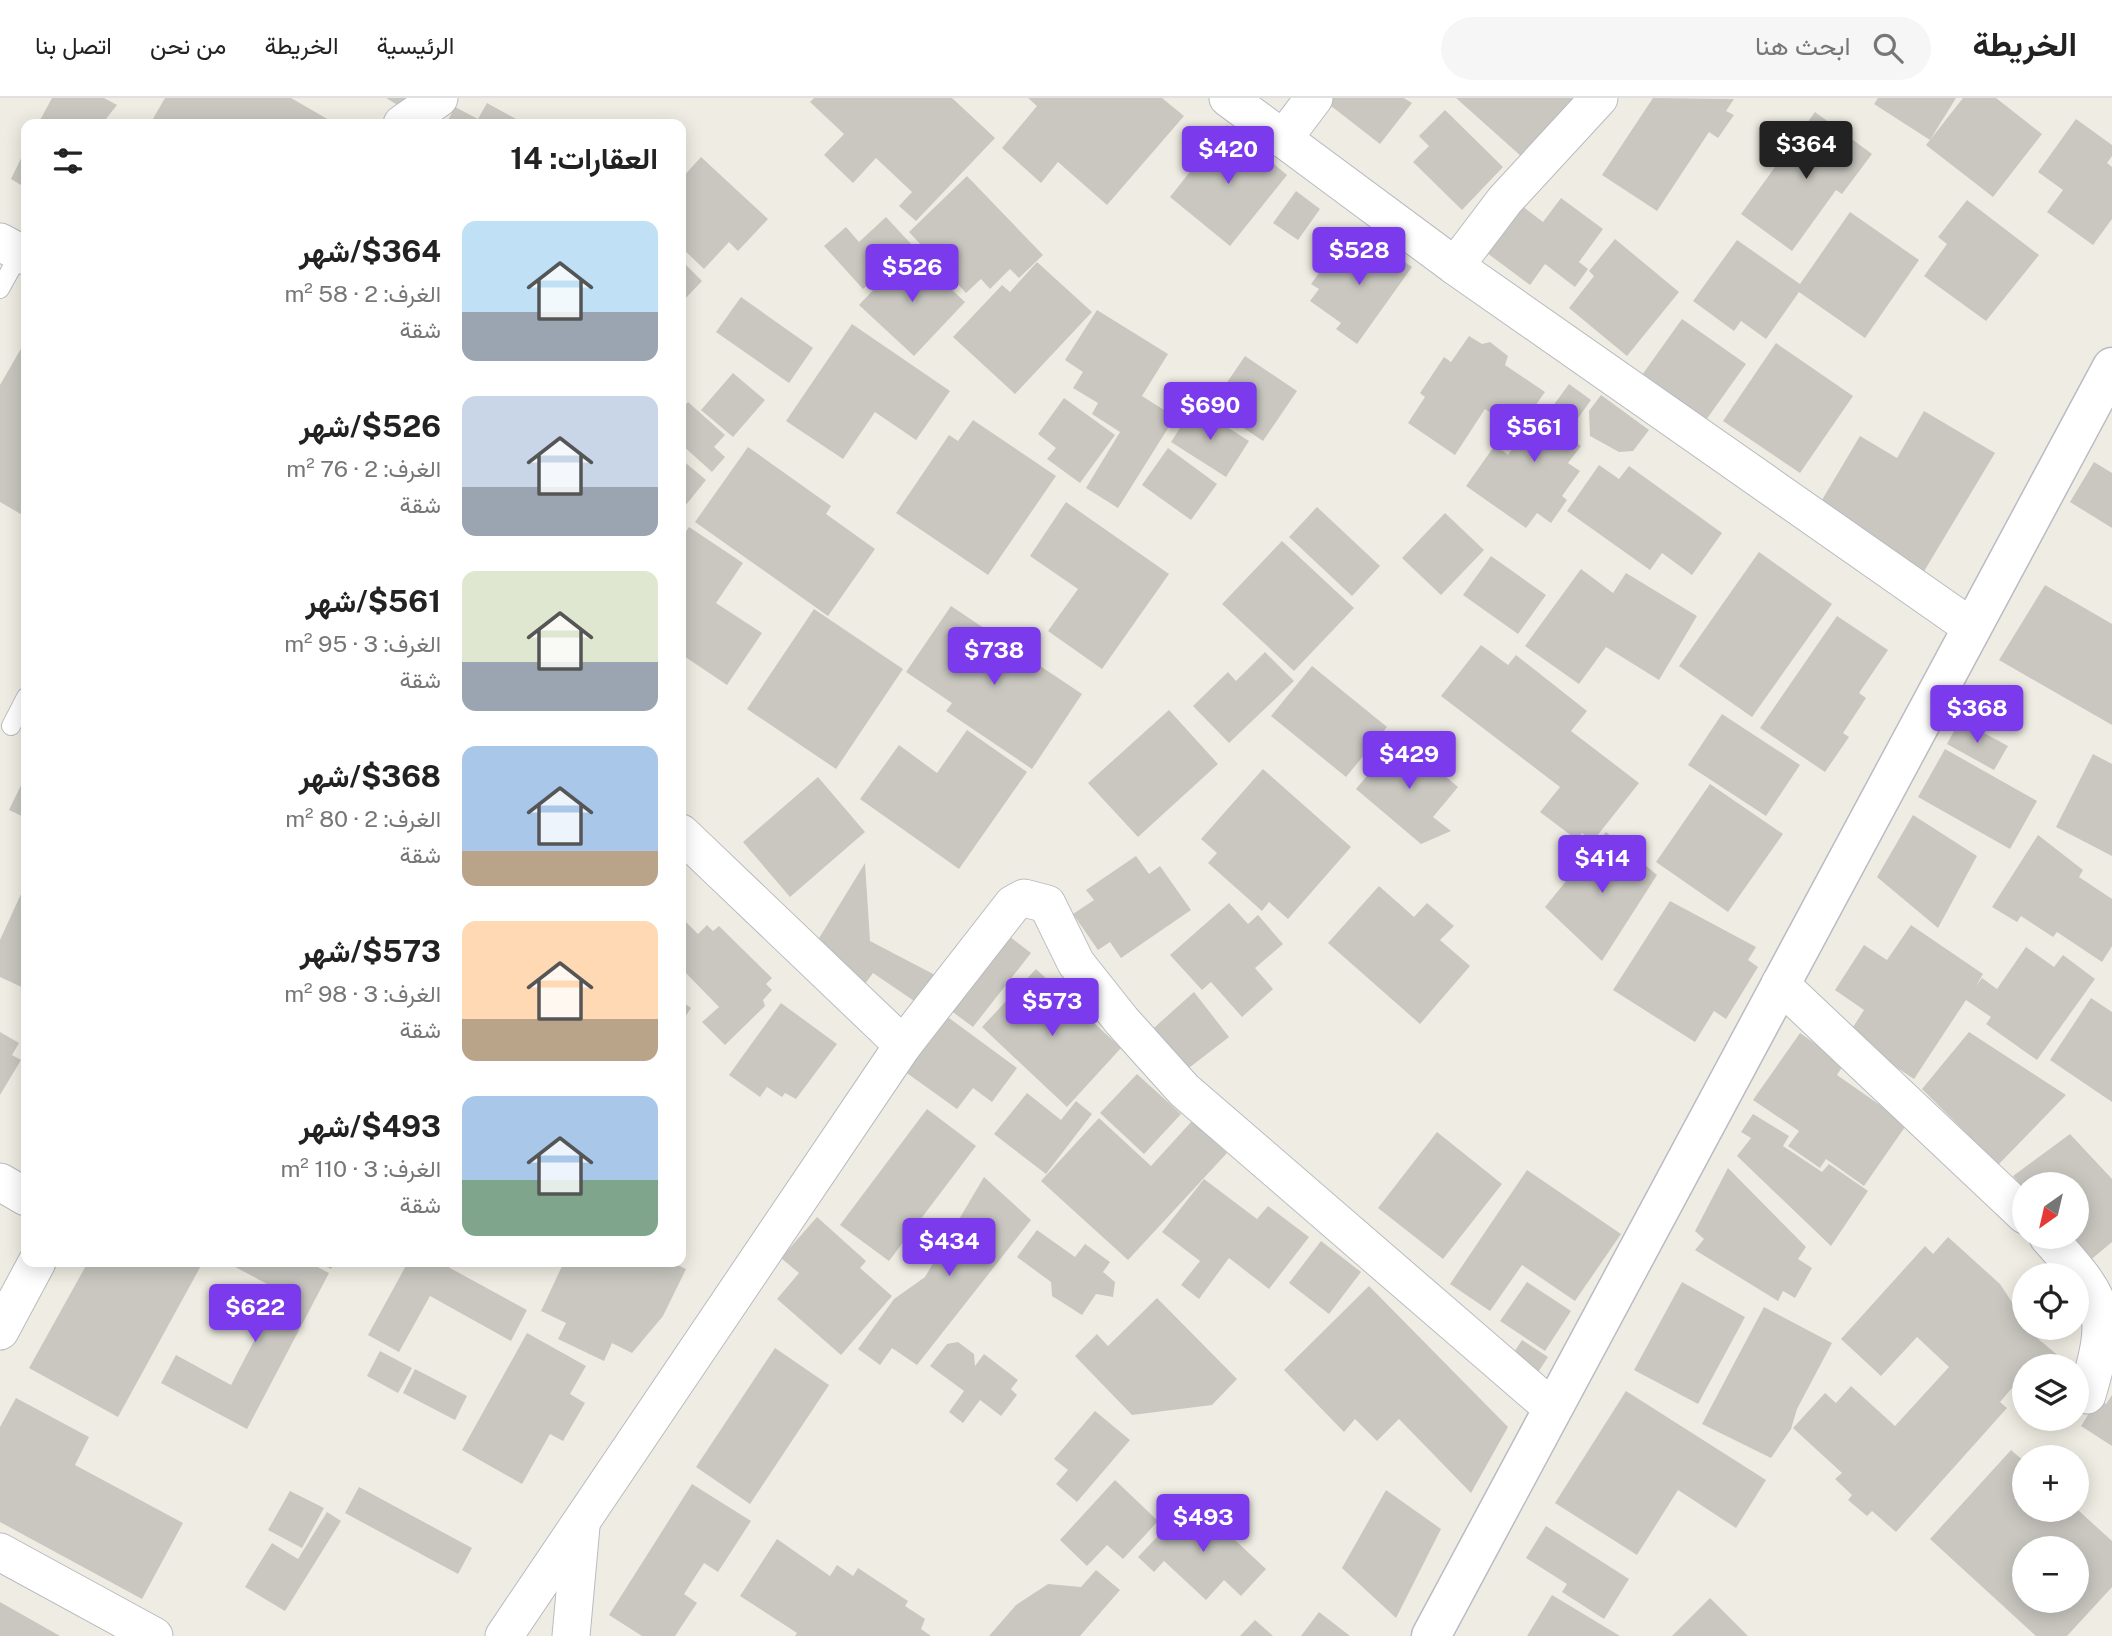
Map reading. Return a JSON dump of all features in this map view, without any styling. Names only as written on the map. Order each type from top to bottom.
[{"type":"street","points":[[409,119],[439,98]]},
{"type":"street","points":[[1228,98],[1455,266],[1971,626]]},
{"type":"street","points":[[1283,139],[1314,98]]},
{"type":"street","points":[[1455,266],[1505,200],[1599,98]]},
{"type":"street","points":[[1431,1636],[2112,367]]},
{"type":"street","points":[[686,838],[903,1045]]},
{"type":"street","points":[[504,1636],[581,1526],[903,1045],[1013,904],[1024,898],[1047,904],[1076,963],[1122,1021],[1184,1090],[1552,1408]]},
{"type":"street","points":[[1780,984],[2012,1203]]},
{"type":"street","points":[[0,1182],[21,1194]]},
{"type":"street","points":[[2060,1250],[2101,1302],[2105,1327],[2103,1351],[2089,1390]]},
{"type":"street","points":[[0,1331],[34,1267]]},
{"type":"street","points":[[571,1636],[581,1526]]},
{"type":"street","points":[[0,1552],[154,1636]]},
{"type":"lane","points":[[0,289],[15,250]]},
{"type":"lane","points":[[11,726],[21,707]]},
{"type":"building","points":[[52,98],[104,98],[117,105],[106,119],[41,119]]},
{"type":"building","points":[[165,98],[291,98],[327,119],[153,119]]},
{"type":"building","points":[[386,98],[406,98],[401,107]]},
{"type":"building","points":[[814,98],[952,98],[995,138],[916,221],[899,206],[912,192],[876,158],[853,183],[824,155],[844,134],[810,102]]},
{"type":"building","points":[[1028,98],[1162,98],[1184,116],[1107,205],[1058,162],[1041,183],[1002,148],[1037,106]]},
{"type":"building","points":[[1328,98],[1404,98],[1412,103],[1380,144],[1326,102]]},
{"type":"building","points":[[1456,98],[1575,98],[1522,157]]},
{"type":"building","points":[[1653,98],[1734,99],[1726,111],[1734,115],[1718,138],[1709,132],[1657,211],[1602,175]]},
{"type":"building","points":[[1878,98],[1956,98],[1930,140],[1874,104]]},
{"type":"building","points":[[1963,98],[1996,98],[2042,134],[1993,197],[1926,145]]},
{"type":"building","points":[[487,103],[516,119],[478,119]]},
{"type":"building","points":[[455,107],[478,119],[449,119]]},
{"type":"building","points":[[1445,110],[1503,167],[1462,210],[1413,162],[1429,146],[1419,136]]},
{"type":"building","points":[[1815,112],[1872,154],[1842,194],[1836,190],[1792,251],[1741,214]]},
{"type":"building","points":[[2076,119],[2112,145],[2112,156],[2107,163],[2112,167],[2112,219],[2093,245],[2047,212],[2063,190],[2038,172]]},
{"type":"building","points":[[1227,125],[1287,175],[1230,246],[1170,197]]},
{"type":"building","points":[[701,157],[768,219],[738,251],[729,242],[704,269],[686,252],[686,174]]},
{"type":"building","points":[[21,158],[21,185],[11,179]]},
{"type":"building","points":[[967,176],[1043,255],[1019,278],[1010,269],[990,289],[981,279],[966,293],[909,232]]},
{"type":"building","points":[[1296,191],[1320,209],[1298,240],[1273,223]]},
{"type":"building","points":[[1561,198],[1603,229],[1579,262],[1588,269],[1575,287],[1545,264],[1530,285],[1483,250],[1518,203],[1543,222]]},
{"type":"building","points":[[1967,200],[2039,255],[1986,321],[1924,276],[1947,244],[1938,237]]},
{"type":"building","points":[[1850,212],[1919,260],[1865,338],[1799,292],[1766,339],[1741,321],[1734,331],[1693,301],[1737,240],[1800,284]]},
{"type":"building","points":[[886,217],[912,245],[863,289],[824,246],[846,227],[859,242]]},
{"type":"building","points":[[1366,235],[1412,267],[1357,344],[1336,329],[1341,323],[1310,301],[1319,289],[1311,284],[1328,261],[1341,271]]},
{"type":"building","points":[[1615,239],[1679,292],[1627,356],[1569,308],[1594,276],[1589,271]]},
{"type":"building","points":[[910,251],[965,302],[914,356],[859,305]]},
{"type":"building","points":[[1037,262],[1092,312],[1015,394],[953,337],[1002,285],[1010,292]]},
{"type":"building","points":[[686,265],[702,281],[686,298]]},
{"type":"building","points":[[741,297],[813,348],[789,383],[716,332]]},
{"type":"building","points":[[1097,310],[1168,354],[1142,396],[1175,417],[1118,508],[1086,488],[1120,432],[1092,414],[1098,403],[1073,388],[1083,372],[1065,360]]},
{"type":"building","points":[[1682,319],[1746,364],[1701,427],[1637,382]]},
{"type":"building","points":[[852,324],[950,391],[916,440],[875,412],[843,459],[786,421]]},
{"type":"building","points":[[1469,336],[1482,344],[1490,342],[1508,356],[1505,365],[1545,392],[1525,420],[1508,409],[1501,420],[1485,409],[1455,455],[1408,423],[1425,397],[1420,393],[1444,357],[1451,362]]},
{"type":"building","points":[[1776,343],[1853,396],[1800,473],[1723,421]]},
{"type":"building","points":[[21,349],[21,514],[0,502],[0,385]]},
{"type":"building","points":[[1245,356],[1297,391],[1263,441],[1211,406]]},
{"type":"building","points":[[733,373],[765,400],[733,437],[701,410]]},
{"type":"building","points":[[1569,384],[1591,400],[1566,435],[1581,446],[1568,463],[1580,471],[1562,496],[1567,500],[1551,523],[1537,513],[1526,528],[1466,486],[1495,445],[1508,455],[1542,405],[1550,410]]},
{"type":"building","points":[[1601,395],[1649,430],[1633,451],[1619,452],[1590,436],[1589,411]]},
{"type":"building","points":[[1064,398],[1115,435],[1080,483],[1047,459],[1056,448],[1038,434]]},
{"type":"building","points":[[688,402],[725,435],[714,447],[725,457],[712,472],[686,449]]},
{"type":"building","points":[[1194,406],[1249,441],[1226,477],[1171,442]]},
{"type":"building","points":[[1924,411],[1995,453],[1923,573],[1816,510],[1860,436],[1897,458]]},
{"type":"building","points":[[973,420],[1056,476],[988,575],[896,513],[949,435],[958,441]]},
{"type":"building","points":[[748,447],[831,506],[826,514],[875,549],[828,616],[695,522]]},
{"type":"building","points":[[1168,448],[1217,484],[1191,520],[1142,485]]},
{"type":"building","points":[[2094,462],[2112,473],[2112,528],[2070,502]]},
{"type":"building","points":[[686,463],[706,480],[686,505]]},
{"type":"building","points":[[1599,465],[1619,479],[1629,466],[1722,533],[1692,575],[1662,553],[1650,570],[1567,511]]},
{"type":"building","points":[[1066,502],[1169,574],[1102,669],[1048,631],[1078,589],[1030,556]]},
{"type":"building","points":[[1317,507],[1380,566],[1352,596],[1289,537]]},
{"type":"building","points":[[1445,513],[1484,550],[1441,595],[1402,558]]},
{"type":"building","points":[[689,527],[743,563],[716,603],[762,633],[727,685],[686,657],[686,532]]},
{"type":"building","points":[[1282,541],[1354,608],[1294,671],[1222,604]]},
{"type":"building","points":[[1759,552],[1832,604],[1752,717],[1679,666]]},
{"type":"building","points":[[1491,556],[1546,595],[1518,634],[1463,595]]},
{"type":"building","points":[[1581,569],[1613,593],[1626,573],[1697,616],[1659,680],[1606,647],[1579,684],[1525,646]]},
{"type":"building","points":[[2045,585],[2112,624],[2112,725],[1999,660]]},
{"type":"building","points":[[951,606],[1082,694],[1032,769],[946,711],[952,703],[906,672]]},
{"type":"building","points":[[814,609],[903,669],[836,769],[747,709]]},
{"type":"building","points":[[1837,616],[1888,650],[1859,693],[1866,698],[1843,733],[1849,737],[1825,772],[1760,728]]},
{"type":"building","points":[[1481,645],[1508,665],[1516,655],[1587,711],[1571,731],[1639,783],[1593,841],[1582,833],[1577,840],[1540,812],[1560,787],[1441,696]]},
{"type":"building","points":[[1265,652],[1294,681],[1229,743],[1193,706],[1228,672],[1236,681]]},
{"type":"building","points":[[1312,666],[1387,727],[1346,777],[1271,716]]},
{"type":"building","points":[[1169,710],[1218,764],[1138,837],[1088,783]]},
{"type":"building","points":[[1722,714],[1800,765],[1766,816],[1688,765]]},
{"type":"building","points":[[1960,720],[2008,746],[1994,770],[1947,744]]},
{"type":"building","points":[[967,730],[1027,772],[959,869],[860,799],[899,745],[937,773]]},
{"type":"building","points":[[1399,737],[1458,787],[1433,817],[1451,831],[1421,844],[1356,789]]},
{"type":"building","points":[[1945,749],[2037,801],[2010,849],[1918,797]]},
{"type":"building","points":[[2093,754],[2112,764],[2112,856],[2056,827]]},
{"type":"building","points":[[1263,769],[1351,847],[1288,919],[1269,902],[1262,911],[1208,863],[1217,853],[1201,839]]},
{"type":"building","points":[[818,777],[865,832],[790,897],[743,842]]},
{"type":"building","points":[[1710,784],[1783,834],[1728,912],[1656,862]]},
{"type":"building","points":[[21,785],[21,816],[9,810]]},
{"type":"building","points":[[1913,815],[1977,856],[1938,928],[1877,877]]},
{"type":"building","points":[[1606,832],[1657,875],[1602,961],[1545,907]]},
{"type":"building","points":[[2038,835],[2083,870],[2079,877],[2112,899],[2112,946],[2102,962],[2057,932],[2053,937],[2021,916],[2017,922],[1992,907]]},
{"type":"building","points":[[1136,856],[1149,874],[1160,866],[1191,910],[1121,958],[1110,942],[1098,950],[1073,914],[1094,900],[1086,890]]},
{"type":"building","points":[[865,863],[870,941],[937,976],[923,1007],[873,973],[865,984],[813,948]]},
{"type":"building","points":[[1379,886],[1414,917],[1427,903],[1454,926],[1440,940],[1470,966],[1420,1024],[1328,943]]},
{"type":"building","points":[[21,894],[21,987],[0,977],[0,940]]},
{"type":"building","points":[[1670,901],[1756,947],[1748,960],[1758,967],[1726,1019],[1714,1011],[1695,1042],[1613,990]]},
{"type":"building","points":[[1229,903],[1248,924],[1258,915],[1283,944],[1255,968],[1273,989],[1242,1017],[1211,982],[1202,990],[1170,955]]},
{"type":"building","points":[[686,922],[698,934],[707,925],[713,931],[719,926],[772,978],[766,984],[772,990],[763,1000],[765,1006],[725,1045],[702,1022],[719,1007],[686,973]]},
{"type":"building","points":[[1911,925],[1983,974],[1976,986],[1982,978],[1997,989],[2026,947],[2054,967],[2063,955],[2095,979],[2037,1060],[1986,1024],[1991,1017],[1966,1000],[1914,1079],[1848,1035],[1864,1010],[1835,990],[1864,945],[1887,960]]},
{"type":"building","points":[[1005,933],[1031,953],[973,1027],[946,1007]]},
{"type":"building","points":[[1036,969],[1121,1048],[1067,1107],[982,1027]]},
{"type":"building","points":[[1194,992],[1229,1037],[1181,1074],[1146,1035]]},
{"type":"building","points":[[2091,998],[2112,1012],[2112,1102],[2050,1060]]},
{"type":"building","points":[[781,1003],[837,1044],[796,1099],[785,1093],[782,1097],[767,1087],[760,1097],[729,1075]]},
{"type":"building","points":[[945,1015],[1017,1068],[992,1102],[973,1088],[957,1109],[904,1071]]},
{"type":"building","points":[[0,1032],[19,1043],[12,1055],[21,1060],[0,1095]]},
{"type":"building","points":[[1969,1032],[2066,1095],[1998,1165],[1922,1089]]},
{"type":"building","points":[[1800,1033],[1844,1064],[1837,1075],[1907,1124],[1864,1186],[1826,1159],[1820,1168],[1788,1146],[1799,1131],[1753,1100]]},
{"type":"building","points":[[1137,1074],[1181,1114],[1144,1154],[1100,1113]]},
{"type":"building","points":[[1027,1093],[1061,1120],[1076,1101],[1092,1114],[1046,1174],[994,1134]]},
{"type":"building","points":[[927,1109],[976,1146],[889,1261],[840,1225]]},
{"type":"building","points":[[1753,1114],[1789,1136],[1783,1146],[1822,1172],[1829,1164],[1868,1191],[1831,1246],[1737,1156],[1751,1138],[1741,1132]]},
{"type":"building","points":[[1099,1118],[1151,1166],[1192,1121],[1227,1153],[1128,1260],[1041,1181]]},
{"type":"building","points":[[1437,1132],[1502,1184],[1443,1259],[1378,1208]]},
{"type":"building","points":[[2070,1134],[2112,1179],[2112,1242],[2088,1262],[2077,1250],[2090,1250],[2090,1172],[2018,1172]]},
{"type":"building","points":[[1728,1168],[1806,1247],[1798,1259],[1812,1268],[1795,1298],[1783,1291],[1778,1301],[1695,1250],[1704,1239],[1695,1231]]},
{"type":"building","points":[[1527,1170],[1621,1234],[1575,1301],[1522,1265],[1490,1311],[1450,1284]]},
{"type":"building","points":[[984,1177],[1031,1220],[917,1365],[892,1348],[880,1365],[858,1349],[894,1299],[925,1277]]},
{"type":"building","points":[[1204,1179],[1257,1219],[1268,1206],[1309,1237],[1269,1289],[1229,1258],[1199,1299],[1181,1285],[1200,1261],[1162,1232]]},
{"type":"building","points":[[817,1217],[866,1261],[860,1268],[892,1296],[841,1355],[777,1299],[799,1273],[781,1258]]},
{"type":"building","points":[[1037,1230],[1075,1257],[1085,1244],[1110,1262],[1103,1272],[1115,1282],[1113,1297],[1096,1294],[1082,1315],[1052,1296],[1051,1282],[1017,1257]]},
{"type":"building","points":[[1948,1237],[2000,1284],[2012,1302],[2012,1340],[2039,1340],[2056,1354],[2012,1354],[2012,1388],[2000,1402],[2007,1408],[1896,1532],[1872,1511],[1867,1516],[1848,1500],[1852,1495],[1835,1479],[1842,1473],[1793,1428],[1825,1393],[1836,1403],[1851,1386],[1895,1426],[1949,1367],[1917,1337],[1881,1376],[1841,1339],[1925,1246],[1933,1254]]},
{"type":"building","points":[[1321,1241],[1361,1272],[1329,1314],[1289,1283]]},
{"type":"building","points":[[85,1267],[200,1267],[118,1417],[29,1368]]},
{"type":"building","points":[[235,1267],[318,1267],[329,1273],[247,1429],[161,1383],[176,1355],[231,1385],[280,1291]]},
{"type":"building","points":[[405,1267],[448,1267],[527,1310],[511,1341],[430,1296],[399,1352],[368,1335]]},
{"type":"building","points":[[562,1267],[686,1269],[663,1316],[632,1353],[612,1343],[604,1361],[558,1339],[566,1323],[541,1311]]},
{"type":"building","points":[[1527,1282],[1571,1311],[1545,1351],[1500,1321]]},
{"type":"building","points":[[1682,1282],[1745,1317],[1698,1404],[1634,1370]]},
{"type":"building","points":[[1369,1286],[1508,1427],[1471,1493],[1399,1419],[1377,1441],[1355,1419],[1344,1432],[1284,1370]]},
{"type":"building","points":[[1157,1298],[1237,1379],[1212,1405],[1132,1415],[1075,1356],[1097,1334],[1108,1346]]},
{"type":"building","points":[[1764,1307],[1832,1343],[1797,1409],[1791,1429],[1771,1458],[1702,1424]]},
{"type":"building","points":[[527,1333],[586,1366],[570,1394],[585,1403],[563,1441],[550,1434],[522,1484],[462,1450]]},
{"type":"building","points":[[1522,1340],[1548,1357],[1533,1380],[1507,1363]]},
{"type":"building","points":[[958,1342],[974,1354],[975,1366],[984,1354],[1018,1380],[1011,1389],[1017,1395],[1001,1416],[980,1400],[963,1423],[949,1412],[964,1391],[930,1366],[947,1344]]},
{"type":"building","points":[[775,1348],[829,1385],[750,1504],[696,1467]]},
{"type":"building","points":[[380,1351],[412,1368],[398,1393],[367,1376]]},
{"type":"building","points":[[415,1369],[467,1396],[455,1420],[403,1393]]},
{"type":"building","points":[[1626,1391],[1766,1480],[1736,1528],[1678,1490],[1637,1555],[1555,1503]]},
{"type":"building","points":[[2112,1395],[2112,1446],[2089,1431],[2089,1413],[2098,1399],[2106,1404]]},
{"type":"building","points":[[16,1398],[89,1437],[75,1465],[183,1523],[142,1599],[0,1522],[0,1427]]},
{"type":"building","points":[[1095,1411],[1130,1440],[1077,1502],[1056,1484],[1068,1470],[1054,1459]]},
{"type":"building","points":[[2011,1450],[2012,1522],[2089,1520],[2112,1541],[2112,1587],[2089,1612],[2089,1536],[2012,1536],[2012,1613],[2088,1613],[2067,1636],[2036,1636],[1930,1539]]},
{"type":"building","points":[[1115,1480],[1158,1521],[1123,1559],[1107,1545],[1087,1566],[1060,1540]]},
{"type":"building","points":[[692,1484],[751,1521],[718,1572],[704,1563],[684,1594],[697,1603],[675,1636],[642,1636],[609,1615]]},
{"type":"building","points":[[359,1487],[472,1548],[458,1574],[345,1513]]},
{"type":"building","points":[[1386,1490],[1441,1529],[1396,1618],[1342,1568]]},
{"type":"building","points":[[290,1491],[324,1508],[302,1548],[268,1530]]},
{"type":"building","points":[[1192,1500],[1266,1569],[1241,1596],[1224,1580],[1206,1600],[1164,1561],[1154,1572],[1138,1557]]},
{"type":"building","points":[[327,1512],[341,1521],[285,1611],[245,1587],[272,1543],[298,1559]]},
{"type":"building","points":[[1546,1526],[1629,1579],[1604,1619],[1562,1592],[1567,1584],[1526,1558]]},
{"type":"building","points":[[777,1539],[830,1576],[837,1565],[853,1576],[858,1568],[908,1601],[905,1606],[925,1619],[921,1629],[931,1636],[795,1636],[797,1633],[740,1596]]},
{"type":"building","points":[[1096,1570],[1120,1590],[1080,1636],[989,1636],[1016,1605],[1048,1584],[1081,1587]]},
{"type":"building","points":[[1552,1595],[1620,1636],[1527,1636]]},
{"type":"building","points":[[1710,1598],[1748,1636],[1672,1636]]},
{"type":"building","points":[[0,1602],[60,1636],[0,1636]]},
{"type":"building","points":[[1319,1612],[1350,1636],[1301,1636]]},
{"type":"building","points":[[1255,1620],[1273,1636],[1240,1636]]}]
